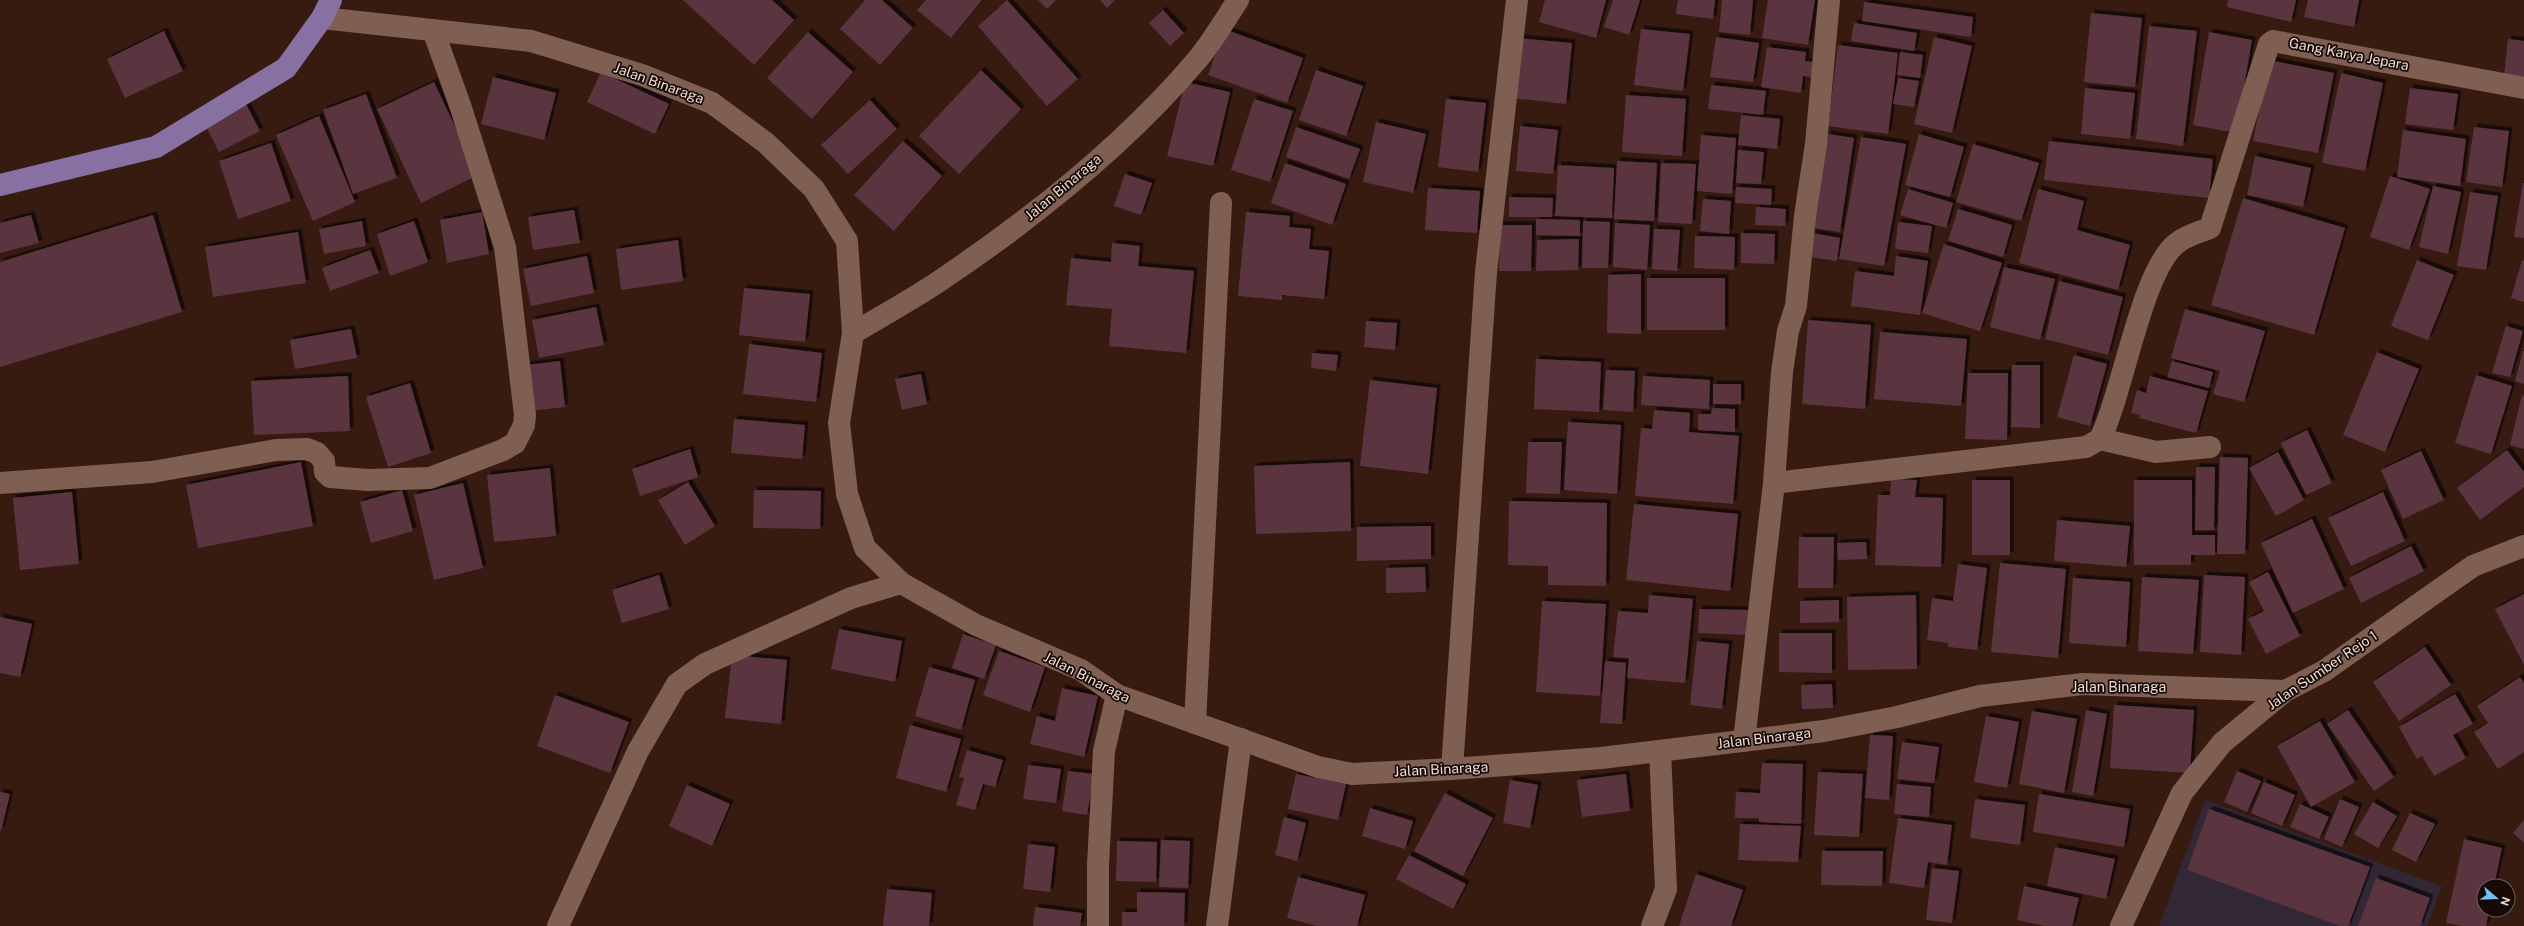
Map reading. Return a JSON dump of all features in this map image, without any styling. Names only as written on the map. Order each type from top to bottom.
[{"type":"main road","points":[[0,185],[156,147],[286,68],[327,9]]},
{"type":"street","name":"Jalan Binaraga","points":[[853,333],[940,281],[1004,236],[1079,175],[1159,102],[1198,58],[1238,0]]},
{"type":"street","points":[[1452,769],[1486,272],[1517,0]]},
{"type":"street","points":[[1744,741],[1774,483],[1782,372],[1788,331],[1796,306],[1805,216],[1816,144],[1829,0]]},
{"type":"street","name":"Jalan Binaraga","points":[[327,9],[433,30],[531,41],[642,75],[712,102],[766,143],[814,189],[847,241],[853,333],[840,424],[847,494],[865,548],[901,583],[976,625],[1080,670],[1118,695],[1318,767],[1352,774],[1452,769],[1660,751],[1846,727],[1897,717],[1980,696],[2083,684],[2285,691]]},
{"type":"street","points":[[0,483],[152,472],[276,450],[307,449],[317,453],[324,461],[325,472],[330,477],[368,480],[430,478],[503,450],[515,443],[524,425],[524,415],[505,247],[461,108],[433,30]]},
{"type":"street","name":"Gang Karya Jepara","points":[[2100,439],[2150,287],[2163,261],[2177,243],[2210,228],[2270,44],[2273,41],[2524,88]]},
{"type":"street","points":[[1196,723],[1222,203]]},
{"type":"street","points":[[1774,483],[2086,447],[2100,439],[2156,452],[2210,447]]},
{"type":"street","name":"Jalan Sumber Rejo 1","points":[[2121,926],[2182,793],[2222,743],[2285,691],[2324,671],[2473,566],[2524,546]]},
{"type":"street","points":[[558,926],[638,751],[677,684],[712,660],[851,598],[901,583]]},
{"type":"street","points":[[1098,926],[1098,865],[1104,751],[1118,695]]},
{"type":"street","points":[[1217,926],[1241,740]]},
{"type":"street","points":[[1652,926],[1666,889],[1660,751]]},
{"type":"shaded area","points":[[2205,800],[2442,886],[2427,926],[2159,926]]},
{"type":"building","points":[[683,0],[772,0],[794,20],[754,65]]},
{"type":"building","points":[[865,0],[882,0],[913,28],[880,65],[840,29]]},
{"type":"building","points":[[926,0],[982,0],[951,38],[917,10]]},
{"type":"building","points":[[1007,0],[1078,79],[1047,106],[978,26]]},
{"type":"building","points":[[1038,0],[1056,0],[1047,9]]},
{"type":"building","points":[[1100,0],[1115,0],[1107,8]]},
{"type":"building","points":[[1545,0],[1606,0],[1596,38],[1539,22]]},
{"type":"building","points":[[1613,0],[1640,0],[1629,35],[1604,27]]},
{"type":"building","points":[[1678,0],[1715,0],[1713,19],[1676,14]]},
{"type":"building","points":[[1722,0],[1753,0],[1750,35],[1719,32]]},
{"type":"building","points":[[1768,0],[1815,0],[1808,45],[1762,38]]},
{"type":"building","points":[[2228,0],[2296,0],[2291,22],[2227,7]]},
{"type":"building","points":[[2308,0],[2359,0],[2354,27],[2304,17]]},
{"type":"building","points":[[1864,2],[1973,17],[1971,37],[1862,21]]},
{"type":"building","points":[[1163,10],[1184,33],[1170,46],[1149,23]]},
{"type":"building","points":[[2091,13],[2142,18],[2135,87],[2084,82]]},
{"type":"building","points":[[1854,23],[1917,33],[1914,51],[1851,41]]},
{"type":"building","points":[[2149,26],[2197,31],[2183,146],[2136,139]]},
{"type":"building","points":[[1224,29],[1303,58],[1287,103],[1208,75]]},
{"type":"building","points":[[1641,29],[1690,34],[1683,91],[1634,85]]},
{"type":"building","points":[[164,31],[183,71],[125,98],[107,59]]},
{"type":"building","points":[[808,32],[853,72],[812,119],[767,78]]},
{"type":"building","points":[[2209,32],[2252,40],[2236,133],[2193,125]]},
{"type":"building","points":[[1716,37],[1759,43],[1753,82],[1710,77]]},
{"type":"building","points":[[1934,37],[1972,46],[1952,133],[1914,124]]},
{"type":"building","points":[[1517,38],[1572,43],[1566,104],[1511,98]]},
{"type":"building","points":[[2508,39],[2524,41],[2524,78],[2504,76]]},
{"type":"building","points":[[1838,45],[1898,53],[1888,134],[1828,126]]},
{"type":"building","points":[[1767,47],[1806,52],[1805,61],[1814,62],[1811,77],[1803,76],[1801,93],[1761,87]]},
{"type":"building","points":[[1900,52],[1923,55],[1920,78],[1897,75]]},
{"type":"building","points":[[2269,60],[2334,73],[2318,153],[2253,141]]},
{"type":"building","points":[[981,70],[1021,109],[959,174],[919,136]]},
{"type":"building","points":[[1316,70],[1363,86],[1346,136],[1299,120]]},
{"type":"building","points":[[601,72],[669,104],[655,134],[587,102]]},
{"type":"building","points":[[2341,73],[2383,83],[2365,171],[2322,163]]},
{"type":"building","points":[[493,77],[556,93],[544,140],[481,124]]},
{"type":"building","points":[[1898,78],[1919,81],[1914,107],[1893,104]]},
{"type":"building","points":[[434,82],[478,175],[421,203],[377,109]]},
{"type":"building","points":[[1185,82],[1230,92],[1213,166],[1167,156]]},
{"type":"building","points":[[1711,85],[1766,91],[1763,115],[1708,109]]},
{"type":"building","points":[[2085,88],[2135,93],[2130,139],[2081,134]]},
{"type":"building","points":[[2410,88],[2458,94],[2453,130],[2405,124]]},
{"type":"building","points":[[366,94],[397,178],[353,194],[323,110]]},
{"type":"building","points":[[1626,95],[1686,99],[1682,156],[1622,152]]},
{"type":"building","points":[[1254,99],[1293,111],[1270,182],[1231,170]]},
{"type":"building","points":[[1446,99],[1486,103],[1478,172],[1438,167]]},
{"type":"building","points":[[870,100],[897,129],[848,174],[821,145]]},
{"type":"building","points":[[245,102],[260,131],[219,152],[204,122]]},
{"type":"building","points":[[1741,115],[1780,119],[1777,149],[1738,145]]},
{"type":"building","points":[[319,116],[355,202],[313,221],[276,135]]},
{"type":"building","points":[[1376,122],[1426,134],[1413,193],[1363,182]]},
{"type":"building","points":[[1520,126],[1558,130],[1553,174],[1516,171]]},
{"type":"building","points":[[1296,127],[1360,149],[1349,179],[1286,157]]},
{"type":"building","points":[[2474,127],[2509,131],[2502,187],[2466,182]]},
{"type":"building","points":[[2403,130],[2466,139],[2460,186],[2397,177]]},
{"type":"building","points":[[1828,134],[1854,138],[1840,232],[1813,228]]},
{"type":"building","points":[[1919,134],[1964,147],[1950,197],[1905,185]]},
{"type":"building","points":[[1701,135],[1736,138],[1732,194],[1697,191]]},
{"type":"building","points":[[1861,137],[1906,144],[1884,266],[1839,259]]},
{"type":"building","points":[[903,141],[942,176],[894,231],[854,195]]},
{"type":"building","points":[[2049,141],[2213,159],[2209,198],[2044,180]]},
{"type":"building","points":[[271,143],[291,201],[238,219],[219,161]]},
{"type":"building","points":[[1973,144],[2039,163],[2021,221],[1956,202]]},
{"type":"building","points":[[1738,150],[1764,152],[1761,184],[1736,183]]},
{"type":"building","points":[[2255,156],[2311,168],[2303,207],[2247,195]]},
{"type":"building","points":[[1617,161],[1657,163],[1654,221],[1614,219]]},
{"type":"building","points":[[1285,163],[1346,184],[1332,225],[1271,203]]},
{"type":"building","points":[[1661,163],[1696,164],[1692,224],[1658,222]]},
{"type":"building","points":[[1558,165],[1614,168],[1612,218],[1555,216]]},
{"type":"building","points":[[1125,174],[1152,183],[1141,215],[1114,206]]},
{"type":"building","points":[[2390,176],[2430,189],[2409,250],[2370,237]]},
{"type":"building","points":[[2524,183],[2524,238],[2514,237]]},
{"type":"building","points":[[2433,186],[2461,192],[2448,254],[2419,247]]},
{"type":"building","points":[[1736,187],[1772,189],[1771,205],[1735,203]]},
{"type":"building","points":[[1428,188],[1480,191],[1477,233],[1425,230]]},
{"type":"building","points":[[1908,189],[1953,203],[1946,228],[1900,215]]},
{"type":"building","points":[[2038,189],[2084,201],[2077,230],[2130,245],[2118,290],[2019,263]]},
{"type":"building","points":[[2470,192],[2498,196],[2486,270],[2457,266]]},
{"type":"building","points":[[1509,197],[1553,198],[1552,217],[1509,217]]},
{"type":"building","points":[[2243,198],[2345,228],[2314,335],[2211,305]]},
{"type":"building","points":[[1703,199],[1731,201],[1729,234],[1700,231]]},
{"type":"building","points":[[1756,207],[1786,209],[1785,226],[1755,225]]},
{"type":"building","points":[[1958,209],[2012,225],[2003,257],[1948,241]]},
{"type":"building","points":[[574,210],[580,243],[533,250],[528,217]]},
{"type":"building","points":[[482,212],[489,254],[447,263],[440,220]]},
{"type":"building","points":[[1246,212],[1290,216],[1289,227],[1311,229],[1309,249],[1329,251],[1324,299],[1282,295],[1282,300],[1238,296]]},
{"type":"building","points":[[31,215],[39,243],[0,253],[0,223]]},
{"type":"building","points":[[153,215],[182,312],[0,367],[0,262]]},
{"type":"building","points":[[1536,219],[1580,220],[1580,236],[1536,235]]},
{"type":"building","points":[[362,221],[366,246],[324,254],[319,229]]},
{"type":"building","points":[[414,221],[428,262],[390,276],[377,234]]},
{"type":"building","points":[[1583,221],[1610,222],[1608,268],[1582,268]]},
{"type":"building","points":[[1898,222],[1932,226],[1928,253],[1895,249]]},
{"type":"building","points":[[1615,223],[1650,225],[1647,270],[1613,267]]},
{"type":"building","points":[[1500,225],[1532,225],[1531,271],[1499,271]]},
{"type":"building","points":[[1654,229],[1680,230],[1677,271],[1652,269]]},
{"type":"building","points":[[298,232],[306,283],[213,297],[205,247]]},
{"type":"building","points":[[1741,233],[1775,234],[1774,264],[1741,263]]},
{"type":"building","points":[[1813,233],[1840,238],[1837,261],[1810,257]]},
{"type":"building","points":[[1695,236],[1735,237],[1734,270],[1694,268]]},
{"type":"building","points":[[1579,239],[1578,270],[1536,271],[1537,240]]},
{"type":"building","points":[[678,240],[683,281],[621,290],[616,249]]},
{"type":"building","points":[[1112,243],[1140,246],[1138,266],[1194,271],[1186,353],[1109,346],[1112,309],[1066,305],[1071,258],[1111,262]]},
{"type":"building","points":[[1944,244],[2002,263],[1980,331],[1922,313]]},
{"type":"building","points":[[370,250],[379,273],[330,291],[322,268]]},
{"type":"building","points":[[587,256],[594,293],[531,306],[523,269]]},
{"type":"building","points":[[1896,256],[1928,261],[1920,315],[1851,306],[1855,271],[1894,276]]},
{"type":"building","points":[[2417,260],[2454,275],[2428,340],[2391,326]]},
{"type":"building","points":[[2522,260],[2524,261],[2524,302],[2511,298]]},
{"type":"building","points":[[2004,267],[2055,279],[2040,340],[1990,327]]},
{"type":"building","points":[[1641,274],[1641,334],[1607,333],[1608,275]]},
{"type":"building","points":[[1647,278],[1725,278],[1725,330],[1647,330]]},
{"type":"building","points":[[2059,281],[2123,297],[2108,355],[2045,339]]},
{"type":"building","points":[[744,288],[810,294],[805,342],[739,335]]},
{"type":"building","points":[[596,307],[604,345],[539,358],[532,320]]},
{"type":"building","points":[[2185,309],[2265,331],[2244,402],[2213,394],[2220,371],[2171,358]]},
{"type":"building","points":[[1808,320],[1871,325],[1865,409],[1802,404]]},
{"type":"building","points":[[1366,321],[1397,323],[1395,350],[1364,347]]},
{"type":"building","points":[[2506,326],[2523,331],[2510,377],[2492,373]]},
{"type":"building","points":[[351,329],[357,358],[295,369],[290,340]]},
{"type":"building","points":[[1880,332],[1967,339],[1961,406],[1874,399]]},
{"type":"building","points":[[749,344],[822,353],[816,402],[743,394]]},
{"type":"building","points":[[2524,351],[2524,384],[2515,381]]},
{"type":"building","points":[[2377,352],[2419,369],[2385,452],[2343,435]]},
{"type":"building","points":[[1312,353],[1338,355],[1336,371],[1311,368]]},
{"type":"building","points":[[2074,355],[2107,364],[2090,426],[2057,417]]},
{"type":"building","points":[[1536,359],[1601,362],[1599,412],[1534,409]]},
{"type":"building","points":[[560,361],[565,407],[531,411],[526,365]]},
{"type":"building","points":[[2172,361],[2213,372],[2209,388],[2167,377]]},
{"type":"building","points":[[2012,365],[2040,365],[2040,428],[2011,427]]},
{"type":"building","points":[[1606,370],[1635,371],[1633,412],[1603,410]]},
{"type":"building","points":[[1968,373],[2008,373],[2007,440],[1965,439]]},
{"type":"building","points":[[921,374],[927,404],[902,410],[895,379]]},
{"type":"building","points":[[2476,375],[2512,386],[2491,454],[2455,443]]},
{"type":"building","points":[[348,376],[350,431],[254,435],[251,381]]},
{"type":"building","points":[[1643,376],[1710,380],[1709,409],[1641,405]]},
{"type":"building","points":[[2150,376],[2208,391],[2196,433],[2139,418],[2140,415],[2131,413],[2137,390],[2146,393]]},
{"type":"building","points":[[1370,380],[1437,388],[1428,474],[1360,466]]},
{"type":"building","points":[[410,383],[431,453],[388,467],[366,397]]},
{"type":"building","points":[[1713,384],[1741,384],[1741,404],[1713,404]]},
{"type":"building","points":[[2522,395],[2524,396],[2524,449],[2510,445]]},
{"type":"building","points":[[1712,408],[1735,409],[1735,432],[1698,430],[1698,414],[1711,414]]},
{"type":"building","points":[[1654,410],[1690,413],[1689,432],[1739,436],[1733,504],[1635,496],[1641,428],[1652,429]]},
{"type":"building","points":[[734,419],[805,425],[802,459],[731,453]]},
{"type":"building","points":[[1568,422],[1621,425],[1617,494],[1564,490]]},
{"type":"building","points":[[2307,430],[2332,483],[2306,495],[2281,443]]},
{"type":"building","points":[[1528,442],[1562,442],[1560,494],[1526,493]]},
{"type":"building","points":[[690,449],[698,477],[640,496],[632,469]]},
{"type":"building","points":[[2507,450],[2524,472],[2524,487],[2480,520],[2457,488]]},
{"type":"building","points":[[2421,451],[2444,500],[2403,519],[2381,470]]},
{"type":"building","points":[[2278,452],[2304,500],[2276,516],[2249,468]]},
{"type":"building","points":[[2220,457],[2248,458],[2245,554],[2217,554]]},
{"type":"building","points":[[301,462],[313,526],[198,548],[186,485]]},
{"type":"building","points":[[1350,462],[1351,531],[1256,534],[1254,466]]},
{"type":"building","points":[[2196,467],[2215,467],[2214,530],[2195,530]]},
{"type":"building","points":[[550,468],[556,536],[494,542],[487,475]]},
{"type":"building","points":[[1891,479],[1917,480],[1915,497],[1943,498],[1941,567],[1875,565],[1878,495],[1890,495]]},
{"type":"building","points":[[1972,480],[2010,480],[2010,555],[1972,555]]},
{"type":"building","points":[[2134,480],[2192,480],[2192,535],[2215,535],[2215,555],[2191,555],[2191,565],[2134,565]]},
{"type":"building","points":[[688,482],[715,526],[685,545],[658,500]]},
{"type":"building","points":[[463,483],[483,568],[434,580],[414,495]]},
{"type":"building","points":[[402,490],[413,531],[371,543],[360,502]]},
{"type":"building","points":[[754,490],[821,491],[820,529],[753,528]]},
{"type":"building","points":[[72,492],[79,564],[20,570],[13,498]]},
{"type":"building","points":[[2383,492],[2405,541],[2351,566],[2328,518]]},
{"type":"building","points":[[1509,501],[1607,503],[1606,586],[1548,585],[1548,566],[1508,565]]},
{"type":"building","points":[[1634,504],[1738,514],[1730,591],[1626,580]]},
{"type":"building","points":[[2312,519],[2344,589],[2293,613],[2261,543]]},
{"type":"building","points":[[2057,520],[2130,526],[2126,567],[2054,561]]},
{"type":"building","points":[[1431,526],[1431,559],[1357,561],[1357,527]]},
{"type":"building","points":[[1799,537],[1834,537],[1833,588],[1798,588]]},
{"type":"building","points":[[1866,542],[1867,559],[1838,560],[1837,543]]},
{"type":"building","points":[[2411,546],[2424,571],[2361,603],[2349,578]]},
{"type":"building","points":[[2000,563],[2066,569],[2058,658],[1991,652]]},
{"type":"building","points":[[1958,564],[1987,568],[1977,650],[1948,647],[1948,643],[1927,640],[1932,598],[1953,601]]},
{"type":"building","points":[[1425,567],[1426,592],[1386,593],[1386,568]]},
{"type":"building","points":[[2268,572],[2300,636],[2266,654],[2248,619],[2264,611],[2249,582]]},
{"type":"building","points":[[659,575],[669,609],[622,623],[612,590]]},
{"type":"building","points":[[2204,575],[2245,577],[2241,655],[2200,652]]},
{"type":"building","points":[[2142,577],[2199,580],[2193,654],[2138,651]]},
{"type":"building","points":[[2073,578],[2130,582],[2126,647],[2069,643]]},
{"type":"building","points":[[2524,594],[2524,665],[2495,609]]},
{"type":"building","points":[[1649,595],[1693,599],[1685,683],[1627,678],[1629,658],[1613,657],[1618,611],[1648,613]]},
{"type":"building","points":[[1916,595],[1917,669],[1848,670],[1847,597]]},
{"type":"building","points":[[1839,600],[1839,622],[1800,623],[1800,601]]},
{"type":"building","points":[[1542,601],[1606,604],[1600,696],[1536,692]]},
{"type":"building","points":[[1699,609],[1748,610],[1747,635],[1698,633]]},
{"type":"building","points":[[0,617],[32,624],[20,677],[0,673]]},
{"type":"building","points":[[839,629],[902,641],[895,682],[831,669]]},
{"type":"building","points":[[1779,633],[1832,633],[1832,673],[1779,672]]},
{"type":"building","points":[[963,634],[996,645],[984,679],[952,668]]},
{"type":"building","points":[[1697,641],[1729,644],[1722,709],[1690,705]]},
{"type":"building","points":[[2425,647],[2451,685],[2399,721],[2373,682]]},
{"type":"building","points":[[999,651],[1045,667],[1030,712],[983,695]]},
{"type":"building","points":[[732,655],[787,660],[781,724],[725,718]]},
{"type":"building","points":[[1605,661],[1626,663],[1622,724],[1600,723]]},
{"type":"building","points":[[929,667],[975,680],[961,730],[915,716]]},
{"type":"building","points":[[2520,677],[2524,683],[2524,752],[2498,769],[2474,732],[2488,723],[2477,706]]},
{"type":"building","points":[[1832,684],[1833,708],[1802,709],[1801,685]]},
{"type":"building","points":[[1062,688],[1098,696],[1084,757],[1030,744],[1037,716],[1055,721]]},
{"type":"building","points":[[2455,694],[2473,724],[2453,735],[2466,758],[2434,776],[2422,756],[2417,759],[2399,727]]},
{"type":"building","points":[[555,695],[629,722],[610,773],[537,746]]},
{"type":"building","points":[[2114,705],[2194,710],[2190,773],[2110,768]]},
{"type":"building","points":[[2086,710],[2107,714],[2093,796],[2072,792]]},
{"type":"building","points":[[2348,710],[2394,777],[2374,791],[2327,724]]},
{"type":"building","points":[[2032,711],[2077,719],[2064,793],[2019,784]]},
{"type":"building","points":[[1986,716],[2019,722],[2007,788],[1974,782]]},
{"type":"building","points":[[2320,721],[2355,782],[2311,807],[2277,746]]},
{"type":"building","points":[[910,725],[961,739],[946,792],[896,778]]},
{"type":"building","points":[[1870,735],[1893,736],[1889,800],[1865,798]]},
{"type":"building","points":[[1902,742],[1939,747],[1934,783],[1897,779]]},
{"type":"building","points":[[967,750],[1003,760],[995,787],[983,784],[975,810],[956,805],[964,778],[959,777]]},
{"type":"building","points":[[1762,763],[1803,764],[1801,824],[1759,822],[1759,818],[1735,818],[1736,792],[1760,793]]},
{"type":"building","points":[[1028,765],[1061,769],[1056,803],[1023,799]]},
{"type":"building","points":[[1068,771],[1094,774],[1087,815],[1062,811]]},
{"type":"building","points":[[2237,771],[2261,781],[2247,812],[2224,802]]},
{"type":"building","points":[[1818,772],[1863,774],[1859,837],[1814,835]]},
{"type":"building","points":[[1296,774],[1346,784],[1338,820],[1288,809]]},
{"type":"building","points":[[1626,774],[1630,811],[1582,817],[1577,780]]},
{"type":"building","points":[[1510,780],[1538,785],[1530,828],[1503,823]]},
{"type":"building","points":[[2264,782],[2295,795],[2282,826],[2251,813]]},
{"type":"building","points":[[1897,784],[1931,787],[1929,817],[1894,814]]},
{"type":"building","points":[[687,785],[730,804],[712,846],[669,826]]},
{"type":"building","points":[[0,792],[10,794],[1,831],[0,831]]},
{"type":"building","points":[[1445,793],[1493,818],[1463,876],[1414,851]]},
{"type":"building","points":[[2039,794],[2130,809],[2124,847],[2033,832]]},
{"type":"building","points":[[1975,799],[2025,805],[2020,845],[1970,838]]},
{"type":"building","points":[[2340,799],[2359,807],[2342,847],[2324,839]]},
{"type":"building","points":[[2373,802],[2397,816],[2378,848],[2354,834]]},
{"type":"building","points":[[2300,804],[2329,817],[2319,839],[2290,827]]},
{"type":"building","points":[[1370,808],[1413,821],[1405,849],[1362,836]]},
{"type":"building","points":[[2209,809],[2370,867],[2348,926],[2340,926],[2187,870]]},
{"type":"building","points":[[2410,813],[2435,824],[2416,862],[2392,850]]},
{"type":"building","points":[[1284,817],[1306,823],[1297,861],[1275,855]]},
{"type":"building","points":[[1898,818],[1952,825],[1947,865],[1928,862],[1924,888],[1889,883]]},
{"type":"building","points":[[2524,820],[2524,843],[2513,833]]},
{"type":"building","points":[[1740,824],[1801,826],[1798,862],[1738,860]]},
{"type":"building","points":[[2464,839],[2502,848],[2496,878],[2476,878],[2476,918],[2488,918],[2486,926],[2462,926],[2446,923]]},
{"type":"building","points":[[1161,840],[1190,841],[1188,888],[1159,887]]},
{"type":"building","points":[[1117,841],[1157,842],[1156,882],[1116,881]]},
{"type":"building","points":[[1028,844],[1055,847],[1050,892],[1023,889]]},
{"type":"building","points":[[2055,847],[2115,859],[2106,899],[2047,886]]},
{"type":"building","points":[[1822,851],[1883,851],[1882,886],[1821,885]]},
{"type":"building","points":[[1409,855],[1466,884],[1453,909],[1396,879]]},
{"type":"building","points":[[1932,868],[1959,871],[1952,923],[1926,920]]},
{"type":"building","points":[[1696,874],[1743,890],[1731,926],[1679,926]]},
{"type":"building","points":[[1298,877],[1365,895],[1357,926],[1317,926],[1287,918]]},
{"type":"building","points":[[2376,878],[2430,898],[2420,926],[2358,926]]},
{"type":"building","points":[[2024,886],[2079,898],[2072,926],[2045,926],[2017,920]]},
{"type":"building","points":[[887,889],[932,893],[929,926],[883,926]]},
{"type":"building","points":[[1137,892],[1185,893],[1184,926],[1122,926],[1122,912],[1137,912]]},
{"type":"building","points":[[1035,907],[1082,913],[1080,926],[1033,926]]}]
